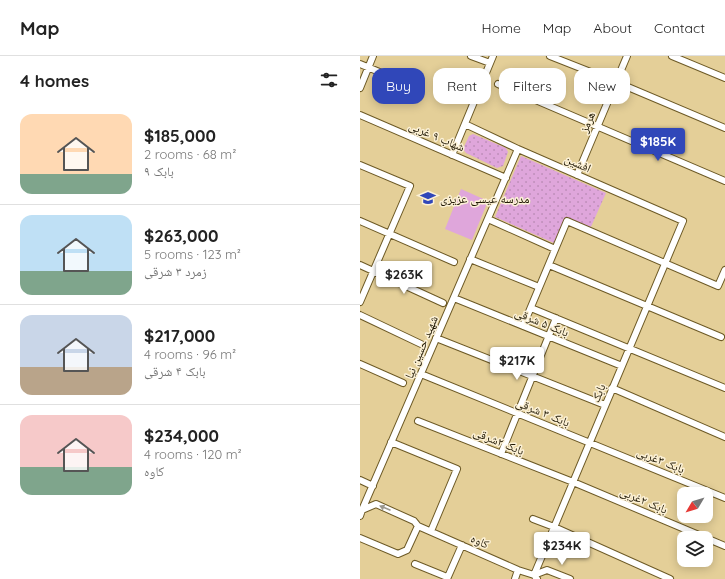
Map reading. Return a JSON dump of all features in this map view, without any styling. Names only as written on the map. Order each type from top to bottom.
[{"type":"street","points":[[360,88],[373,56]]},
{"type":"street","points":[[471,56],[490,63]]},
{"type":"street","points":[[452,155],[493,56]]},
{"type":"street","points":[[550,56],[580,68]]},
{"type":"street","name":"هرمز","points":[[622,68],[627,56]]},
{"type":"street","points":[[672,56],[725,78]]},
{"type":"street","points":[[360,64],[372,69]]},
{"type":"street","points":[[498,84],[725,181]]},
{"type":"street","points":[[630,88],[725,128]]},
{"type":"street","name":"هرمز","points":[[577,175],[607,104]]},
{"type":"street","name":"شهاب ۹ غربی","points":[[360,115],[506,178]]},
{"type":"street","name":"افشین","points":[[465,124],[518,149],[683,221]]},
{"type":"street","name":"شهید حسین نیا","points":[[361,513],[518,149]]},
{"type":"street","points":[[360,165],[410,186],[360,302]]},
{"type":"street","points":[[488,219],[555,249]]},
{"type":"street","points":[[360,221],[454,262]]},
{"type":"street","name":"بابک","points":[[535,577],[554,527],[683,221]]},
{"type":"street","points":[[523,326],[555,249],[568,222],[718,286],[725,270]]},
{"type":"street","points":[[470,260],[539,287]]},
{"type":"street","points":[[360,265],[443,303]]},
{"type":"street","points":[[549,265],[721,337]]},
{"type":"street","name":"بابک ۵ شرقی","points":[[454,298],[622,366]]},
{"type":"street","points":[[531,308],[725,388]]},
{"type":"street","points":[[360,315],[421,344]]},
{"type":"street","points":[[501,454],[556,318]]},
{"type":"street","points":[[436,338],[605,405]]},
{"type":"street","points":[[360,364],[403,382]]},
{"type":"street","name":"بابک ۳ شرقی","points":[[421,374],[589,443]]},
{"type":"street","points":[[612,388],[725,437]]},
{"type":"street","name":"بابک ۲شرقی","points":[[418,421],[573,482]]},
{"type":"street","points":[[391,442],[457,469],[431,531]]},
{"type":"street","name":"بابک ۳غربی","points":[[589,443],[725,498]]},
{"type":"street","points":[[360,480],[373,486]]},
{"type":"street","name":"بابک ۲غربی","points":[[573,482],[689,531]]},
{"type":"street","name":"کاوه","points":[[361,513],[376,504],[414,521],[418,526],[535,577],[547,570],[570,579]]},
{"type":"street","points":[[533,519],[670,579]]},
{"type":"street","points":[[360,539],[398,554],[407,550],[418,526]]},
{"type":"street","name":"بابک ۲غربی","points":[[713,541],[725,546]]},
{"type":"street","points":[[415,564],[447,578],[462,545]]},
{"type":"street","points":[[515,579],[518,570]]},
{"type":"shaded area","points":[[473,134],[506,148],[508,152],[503,166],[497,168],[466,153],[463,149],[469,136]]},
{"type":"shaded area","points":[[521,156],[606,193],[590,229],[565,218],[554,243],[495,217]]},
{"type":"shaded area","points":[[461,189],[488,201],[472,240],[445,229]]},
{"type":"place","name":"مدرسه عیسی عزیزی","points":[[428,198]]}]
